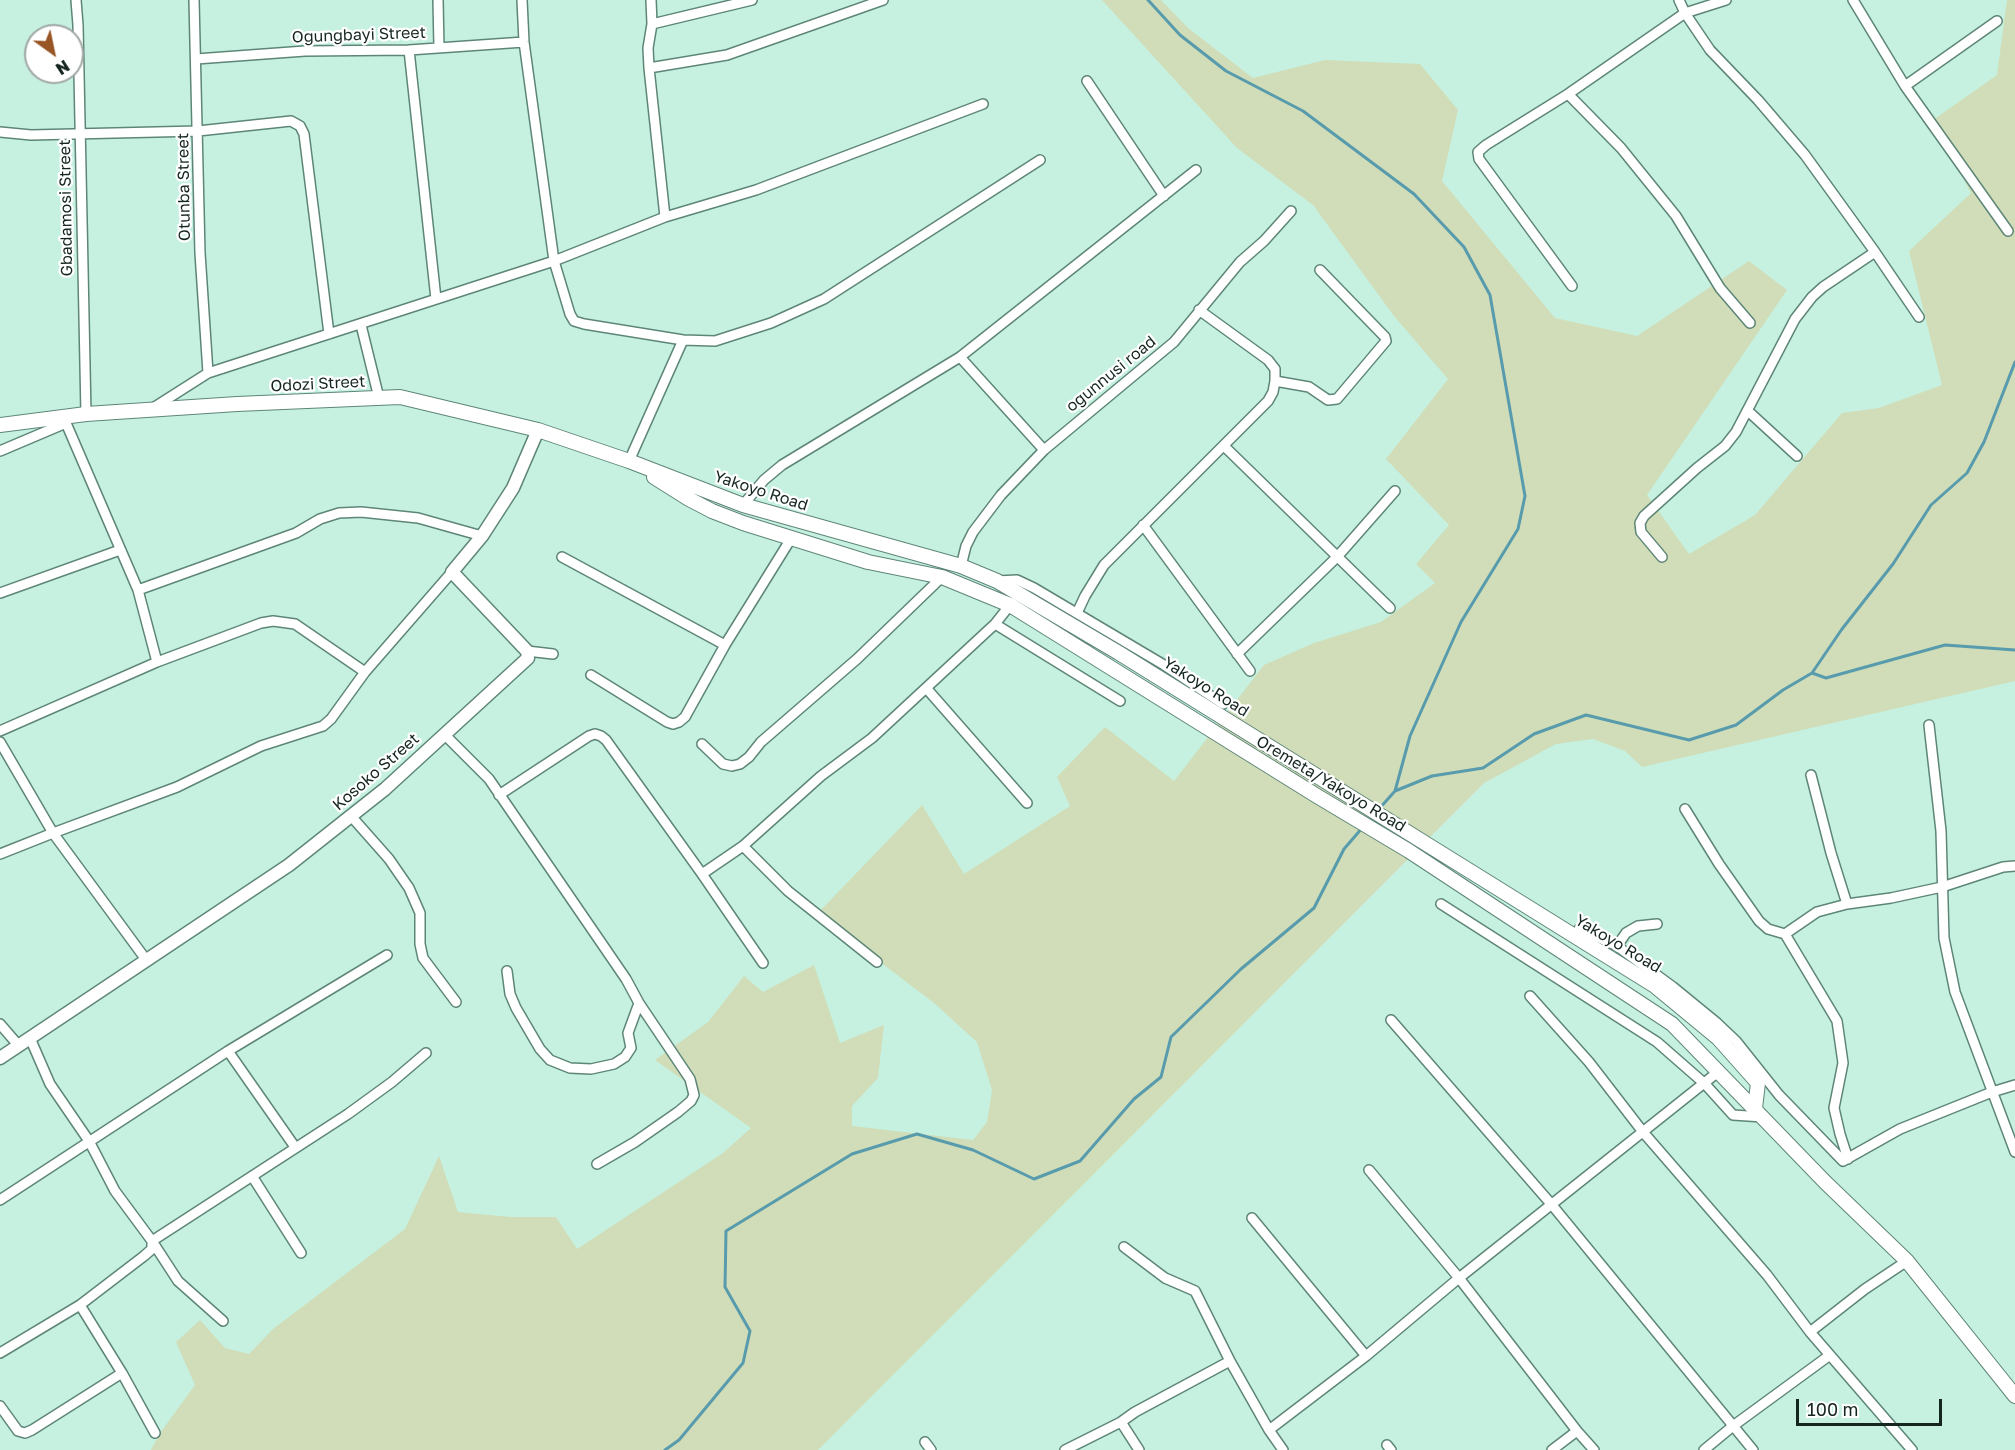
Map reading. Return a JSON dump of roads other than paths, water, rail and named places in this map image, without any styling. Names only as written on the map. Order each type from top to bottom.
[{"type":"main road","name":"Odozi Street","points":[[0,425],[61,421],[86,414],[400,397],[538,430],[629,461]]},
{"type":"main road","name":"Yakoyo Road","points":[[629,461],[743,506],[961,566],[997,581],[1119,653],[1655,986],[1718,1038],[1758,1083],[1759,1112]]},
{"type":"main road","name":"Oremeta/Yakoyo Road","points":[[629,461],[712,511],[868,562],[942,577],[1010,605],[1409,851],[1643,1004],[1672,1024],[1825,1182],[1907,1261],[2015,1396]]},
{"type":"street","name":"Gbadamosi Street","points":[[76,0],[86,414]]},
{"type":"street","name":"Otunba Street","points":[[194,0],[200,253],[208,373]]},
{"type":"street","points":[[438,0],[439,48]]},
{"type":"street","points":[[522,0],[524,42],[554,261],[574,321],[644,335],[715,341],[771,323],[824,299],[1040,160]]},
{"type":"street","points":[[651,0],[649,68],[665,217]]},
{"type":"street","points":[[652,24],[752,0]]},
{"type":"street","points":[[649,68],[727,55],[883,0]]},
{"type":"street","points":[[1679,0],[1710,50],[1758,100],[1805,155],[1919,317]]},
{"type":"street","points":[[1572,286],[1479,159],[1478,152],[1568,94],[1685,13],[1726,0]]},
{"type":"street","points":[[1853,0],[1905,86],[2008,231]]},
{"type":"street","points":[[1905,86],[1997,21]]},
{"type":"street","name":"Ogungbayi Street","points":[[196,59],[305,51],[409,50],[524,42]]},
{"type":"street","points":[[409,50],[436,299]]},
{"type":"street","points":[[1087,81],[1164,196]]},
{"type":"street","points":[[1568,94],[1621,148],[1676,216],[1720,288],[1750,323]]},
{"type":"street","points":[[148,411],[208,373],[554,261],[665,217],[756,190],[983,104]]},
{"type":"street","points":[[0,132],[31,135],[198,131],[291,121],[300,126],[304,134],[329,334]]},
{"type":"street","points":[[743,506],[764,480],[782,465],[960,357],[1196,170]]},
{"type":"street","name":"ogunnusi road","points":[[961,566],[966,546],[973,532],[1001,495],[1044,450],[1174,342],[1240,262],[1264,241],[1291,211]]},
{"type":"street","points":[[1662,557],[1641,532],[1640,523],[1644,516],[1725,446],[1748,411],[1795,319],[1806,304],[1823,287],[1875,252]]},
{"type":"street","points":[[1275,381],[1308,387],[1329,400],[1337,399],[1386,341],[1385,337],[1320,270]]},
{"type":"street","points":[[1077,613],[1084,596],[1104,565],[1268,401],[1275,381],[1275,369],[1268,360],[1199,310]]},
{"type":"street","points":[[361,325],[379,398]]},
{"type":"street","points":[[629,461],[683,340]]},
{"type":"street","points":[[960,357],[1044,450]]},
{"type":"street","points":[[1748,411],[1797,456]]},
{"type":"street","points":[[0,451],[61,421],[138,590],[157,662]]},
{"type":"street","points":[[0,854],[177,787],[261,746],[323,726],[331,719],[365,672],[482,536],[513,488],[538,430]]},
{"type":"street","points":[[1224,446],[1390,608]]},
{"type":"street","points":[[1237,654],[1337,557],[1395,491]]},
{"type":"street","points":[[138,590],[296,533],[320,519],[339,513],[361,512],[418,518],[482,536]]},
{"type":"street","points":[[1143,525],[1250,671]]},
{"type":"street","points":[[591,675],[667,722],[673,724],[679,722],[685,717],[725,645],[792,537]]},
{"type":"street","points":[[0,593],[120,550]]},
{"type":"street","points":[[562,557],[725,645]]},
{"type":"street","points":[[452,572],[527,651],[553,654]]},
{"type":"street","points":[[702,744],[723,764],[732,766],[740,764],[761,742],[857,659],[942,577]]},
{"type":"street","points":[[997,581],[1017,580],[1077,613],[1223,704]]},
{"type":"street","points":[[702,874],[743,846],[821,776],[872,738],[995,624],[1010,605]]},
{"type":"street","points":[[0,731],[157,662],[261,623],[273,621],[295,624],[365,672]]},
{"type":"street","points":[[995,624],[1120,701]]},
{"type":"street","name":"Kosoko Street","points":[[0,1058],[289,866],[385,789],[528,658],[527,651]]},
{"type":"street","points":[[927,689],[1027,803]]},
{"type":"street","points":[[1929,725],[1941,831],[1944,938],[1955,992],[2015,1152]]},
{"type":"street","points":[[444,734],[489,779],[626,979],[639,1003],[690,1079],[694,1095],[691,1101],[636,1142],[597,1164]]},
{"type":"street","points":[[499,795],[589,736],[596,734],[601,736],[702,874],[763,963]]},
{"type":"street","points":[[0,742],[53,833],[147,961]]},
{"type":"street","points":[[1811,775],[1847,904]]},
{"type":"street","points":[[1685,809],[1719,864],[1759,921],[1768,929],[1785,934],[1838,1021],[1843,1063],[1834,1108],[1848,1159]]},
{"type":"street","points":[[351,816],[389,859],[409,888],[420,913],[420,944],[423,958],[456,1002]]},
{"type":"street","points":[[743,846],[788,891],[877,962]]},
{"type":"street","points":[[1785,934],[1816,912],[1847,904],[1891,898],[1942,887],[2003,867],[2015,866]]},
{"type":"street","points":[[1442,903],[1657,1042],[1705,1084],[1733,1115],[1759,1112]]},
{"type":"street","points":[[1617,946],[1626,933],[1638,926],[1656,924]]},
{"type":"street","points":[[1579,929],[1617,946],[1673,987],[1724,1029],[1779,1095],[1841,1160],[1845,1161],[1900,1129],[2015,1085]]},
{"type":"street","points":[[0,1200],[228,1050],[387,954]]},
{"type":"street","points":[[507,971],[510,994],[540,1049],[550,1060],[570,1068],[591,1069],[614,1064],[625,1057],[631,1048],[628,1033],[639,1003]]},
{"type":"street","points":[[1530,996],[1589,1062],[1643,1132],[1767,1275],[1810,1332],[1912,1450]]},
{"type":"street","points":[[1391,1020],[1552,1205],[1753,1450]]},
{"type":"street","points":[[0,1024],[19,1046]]},
{"type":"street","points":[[30,1038],[50,1084],[89,1142],[115,1191],[152,1240],[178,1281],[223,1321]]},
{"type":"street","points":[[228,1050],[296,1147]]},
{"type":"street","points":[[152,1240],[348,1114],[392,1082],[426,1053]]},
{"type":"street","points":[[1269,1430],[1366,1356],[1459,1278],[1718,1072]]},
{"type":"street","points":[[1369,1170],[1459,1278],[1576,1431],[1594,1450]]},
{"type":"street","points":[[252,1176],[301,1253]]},
{"type":"street","points":[[1252,1218],[1366,1356]]},
{"type":"street","points":[[0,1353],[80,1305],[152,1249],[152,1240]]},
{"type":"street","points":[[1125,1247],[1165,1278],[1195,1291],[1230,1361],[1283,1450]]},
{"type":"street","points":[[1810,1332],[1865,1289],[1907,1261]]},
{"type":"street","points":[[80,1305],[122,1373],[154,1433]]},
{"type":"street","points":[[1704,1450],[1733,1425],[1830,1355]]},
{"type":"street","points":[[1065,1450],[1121,1422],[1135,1412],[1230,1361]]},
{"type":"street","points":[[0,1406],[18,1431],[25,1433],[122,1373]]},
{"type":"street","points":[[1121,1422],[1139,1450]]},
{"type":"street","points":[[1552,1450],[1576,1431]]},
{"type":"waterway","points":[[1148,0],[1180,35],[1226,71],[1303,111],[1414,194],[1464,247],[1490,295],[1525,496],[1518,529],[1461,622],[1410,736],[1395,791]]},
{"type":"waterway","points":[[1812,673],[1842,629],[1893,564],[1931,505],[1967,473],[1984,442],[2015,362]]},
{"type":"waterway","points":[[1379,809],[1395,791],[1432,776],[1483,768],[1534,734],[1586,715],[1689,740],[1736,725],[1783,690],[1812,673],[1826,678],[1945,645],[2015,650]]},
{"type":"waterway","points":[[665,1450],[679,1440],[743,1363],[750,1331],[725,1287],[726,1231],[852,1154],[917,1134],[973,1150],[1034,1179],[1080,1161],[1134,1099],[1161,1077],[1171,1037],[1241,969],[1314,908],[1344,849],[1363,827]]}]
